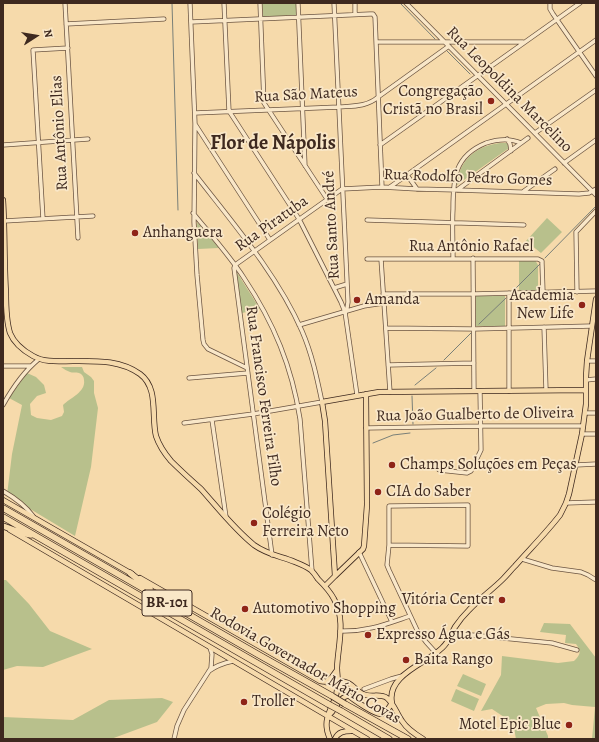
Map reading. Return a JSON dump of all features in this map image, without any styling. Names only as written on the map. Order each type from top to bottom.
[{"type":"highway","name":"Rodovia Governador Mário Covas","points":[[3,508],[160,599],[408,739]]},
{"type":"highway","name":"Rodovia Governador Mário Covas","points":[[3,518],[389,739]]},
{"type":"highway","points":[[3,526],[36,536]]},
{"type":"highway","points":[[130,573],[160,599]]},
{"type":"main road","points":[[3,200],[6,324],[11,334],[23,350],[39,359],[51,361],[113,362],[130,368],[147,380],[152,393],[156,437],[170,459],[254,545],[272,555],[293,561],[312,571],[334,598],[339,608],[340,618],[337,670],[338,682],[337,694],[328,717],[327,728]]},
{"type":"main road","points":[[424,739],[411,731],[404,724],[392,703],[392,692],[396,683],[402,676],[436,653],[446,643],[456,625],[469,610],[500,583],[560,515],[569,494],[582,434],[585,413],[587,362],[596,300]]},
{"type":"main road","points":[[335,576],[325,421],[322,402],[357,395],[390,392],[586,390]]},
{"type":"main road","points":[[325,586],[363,549],[365,542],[367,505],[366,394]]},
{"type":"main road","points":[[3,500],[320,681],[346,682],[362,694],[384,697],[392,703]]},
{"type":"main road","points":[[3,526],[367,739]]},
{"type":"main road","points":[[326,682],[337,670]]},
{"type":"main road","points":[[338,682],[349,696],[378,714],[385,713],[392,703]]},
{"type":"main road","points":[[328,717],[341,698],[349,696]]},
{"type":"main road","points":[[318,711],[324,721],[330,739]]},
{"type":"main road","points":[[335,739],[339,733],[352,731]]},
{"type":"street","name":"Rua Antônio Elias","points":[[65,3],[78,238]]},
{"type":"street","points":[[190,3],[195,113],[193,213],[196,268],[203,340],[208,349],[247,368]]},
{"type":"street","points":[[224,3],[229,111],[299,219],[343,305],[345,312]]},
{"type":"street","points":[[260,3],[264,100],[268,110],[327,199]]},
{"type":"street","points":[[298,3],[305,166]]},
{"type":"street","name":"Rua Santo André","points":[[334,3],[348,305],[345,312],[357,395]]},
{"type":"street","points":[[354,3],[355,14]]},
{"type":"street","name":"Rua Leopoldina Marcelino","points":[[406,3],[564,163],[595,192]]},
{"type":"street","points":[[550,3],[551,11],[556,20],[596,76]]},
{"type":"street","points":[[380,145],[580,3]]},
{"type":"street","points":[[191,22],[373,14],[375,17],[382,187]]},
{"type":"street","points":[[66,24],[164,19]]},
{"type":"street","points":[[389,187],[596,40]]},
{"type":"street","points":[[376,42],[524,42]]},
{"type":"street","name":"Rua São Mateus","points":[[195,113],[358,106],[374,101],[449,46]]},
{"type":"street","points":[[43,219],[33,50],[68,48]]},
{"type":"street","points":[[535,133],[596,90]]},
{"type":"street","points":[[195,124],[270,240]]},
{"type":"street","points":[[455,190],[528,138]]},
{"type":"street","points":[[3,145],[88,139]]},
{"type":"street","points":[[453,258],[452,222],[455,190],[454,181],[461,162],[468,154],[488,142],[507,139],[514,140],[521,144]]},
{"type":"street","points":[[507,139],[510,144],[511,151]]},
{"type":"street","points":[[564,163],[596,140]]},
{"type":"street","points":[[523,192],[556,169]]},
{"type":"street","points":[[184,423],[253,414],[322,402],[310,354],[299,325],[279,289],[254,251],[194,173]]},
{"type":"street","points":[[407,175],[417,189]]},
{"type":"street","name":"Rua Rodolfo Pedro Gomes","points":[[342,189],[389,187],[579,194],[595,192]]},
{"type":"street","name":"Rua Piratuba","points":[[235,265],[342,189]]},
{"type":"street","points":[[577,292],[576,232],[596,211]]},
{"type":"street","points":[[193,213],[235,265],[257,299],[280,343],[288,366],[298,406],[302,440],[312,571]]},
{"type":"street","points":[[4,221],[94,216]]},
{"type":"street","points":[[367,220],[524,225]]},
{"type":"street","points":[[473,258],[474,391]]},
{"type":"street","name":"Rua Antônio Rafael","points":[[367,259],[540,259],[542,260],[543,292]]},
{"type":"street","points":[[381,259],[390,392]]},
{"type":"street","name":"Rua Francisco Ferreira Filho","points":[[235,265],[234,272],[272,555]]},
{"type":"street","points":[[334,288],[347,284]]},
{"type":"street","points":[[383,294],[473,294],[596,291]]},
{"type":"street","points":[[509,293],[510,391]]},
{"type":"street","points":[[299,325],[364,306],[384,303]]},
{"type":"street","points":[[544,327],[546,390]]},
{"type":"street","points":[[386,328],[593,327]]},
{"type":"street","points":[[3,405],[16,383],[39,359]]},
{"type":"street","points":[[587,362],[596,361]]},
{"type":"street","points":[[388,365],[474,363]]},
{"type":"street","points":[[3,366],[31,366]]},
{"type":"street","points":[[189,378],[248,373]]},
{"type":"street","points":[[586,380],[596,380]]},
{"type":"street","points":[[439,470],[467,473],[471,471],[481,450],[480,391]]},
{"type":"street","points":[[585,413],[596,413]]},
{"type":"street","points":[[212,420],[226,518]]},
{"type":"street","name":"Rua João Gualberto de Oliveira","points":[[366,428],[583,426]]},
{"type":"street","points":[[582,434],[596,434]]},
{"type":"street","points":[[576,465],[596,464]]},
{"type":"street","points":[[3,491],[27,508],[34,517]]},
{"type":"street","points":[[566,503],[596,502]]},
{"type":"street","points":[[389,545],[468,546],[468,505],[389,506],[388,565],[389,570],[421,636],[436,653]]},
{"type":"street","points":[[360,552],[392,622]]},
{"type":"street","points":[[522,559],[552,568],[581,572],[596,580]]},
{"type":"street","points":[[340,631],[351,632],[364,630],[410,616]]},
{"type":"street","points":[[452,633],[552,644],[577,650]]},
{"type":"street","points":[[174,739],[182,714],[211,668],[212,654],[210,648]]},
{"type":"street","points":[[208,671],[222,663],[233,661]]},
{"type":"street","points":[[364,689],[402,676]]},
{"type":"green space","points":[[262,3],[296,3],[297,15],[263,17]]},
{"type":"green space","points":[[507,143],[509,148],[457,185],[461,168],[470,156],[483,147]]},
{"type":"green space","points":[[547,218],[562,232],[541,253],[526,241]]},
{"type":"green space","points":[[197,222],[219,248],[198,249]]},
{"type":"green space","points":[[535,260],[538,265],[538,291],[519,291],[519,261]]},
{"type":"green space","points":[[236,271],[260,309],[242,313]]},
{"type":"green space","points":[[476,296],[505,296],[505,326],[476,326]]},
{"type":"green space","points":[[61,367],[82,367],[84,372],[94,381],[94,393],[98,408],[91,467],[75,536],[7,495],[12,454],[22,405],[9,398],[27,373],[36,377],[44,385],[46,393],[37,396],[30,404],[31,415],[37,418],[51,420],[62,416],[64,412],[63,405],[83,388],[84,378],[80,373],[67,371]]},
{"type":"green space","points":[[3,580],[6,580],[29,604],[50,631],[92,649],[43,667],[17,666],[3,670]]},
{"type":"green space","points":[[544,623],[570,624],[596,658],[596,739],[592,739],[595,707],[564,703],[546,704],[536,708],[548,739],[516,739],[513,723],[492,709],[481,711],[501,675],[502,656],[558,663],[574,661],[578,657],[580,651],[578,647],[576,644],[565,643],[566,635],[540,632]]},
{"type":"green space","points":[[463,674],[486,684],[481,696],[457,686]]},
{"type":"green space","points":[[456,689],[479,699],[474,711],[451,701]]},
{"type":"green space","points":[[162,698],[173,702],[157,722],[111,739],[3,739],[3,717],[73,720],[109,700]]},
{"type":"waterway","points":[[172,3],[178,210]]},
{"type":"waterway","points":[[400,3],[435,39]]},
{"type":"waterway","points":[[447,51],[470,74]]},
{"type":"waterway","points":[[545,258],[596,206]]},
{"type":"waterway","points":[[515,289],[540,264]]},
{"type":"waterway","points":[[479,324],[506,298]]},
{"type":"waterway","points":[[444,360],[471,333]]},
{"type":"waterway","points":[[415,385],[436,368]]},
{"type":"waterway","points":[[412,396],[413,424]]},
{"type":"waterway","points":[[373,443],[393,435],[410,433]]},
{"type":"place","name":"Congregação Cristã no Brasil","points":[[491,101]]},
{"type":"place","name":"Anhanguera","points":[[135,233]]},
{"type":"place","name":"Amanda","points":[[357,300]]},
{"type":"place","name":"Academia New Life","points":[[582,305]]},
{"type":"place","name":"Champs Soluções em Peças","points":[[392,465]]},
{"type":"place","name":"CIA do Saber","points":[[378,492]]},
{"type":"place","name":"Colégio Ferreira Neto","points":[[254,523]]},
{"type":"place","name":"Vitória Center","points":[[502,600]]},
{"type":"place","name":"Automotivo Shopping","points":[[245,609]]},
{"type":"place","name":"Expresso Água e Gás","points":[[368,635]]},
{"type":"place","name":"Baita Rango","points":[[406,660]]},
{"type":"place","name":"Troller","points":[[244,702]]},
{"type":"place","name":"Motel Epic Blue","points":[[569,725]]},
{"type":"district","name":"Flor de Nápolis","points":[[273,144]]}]
